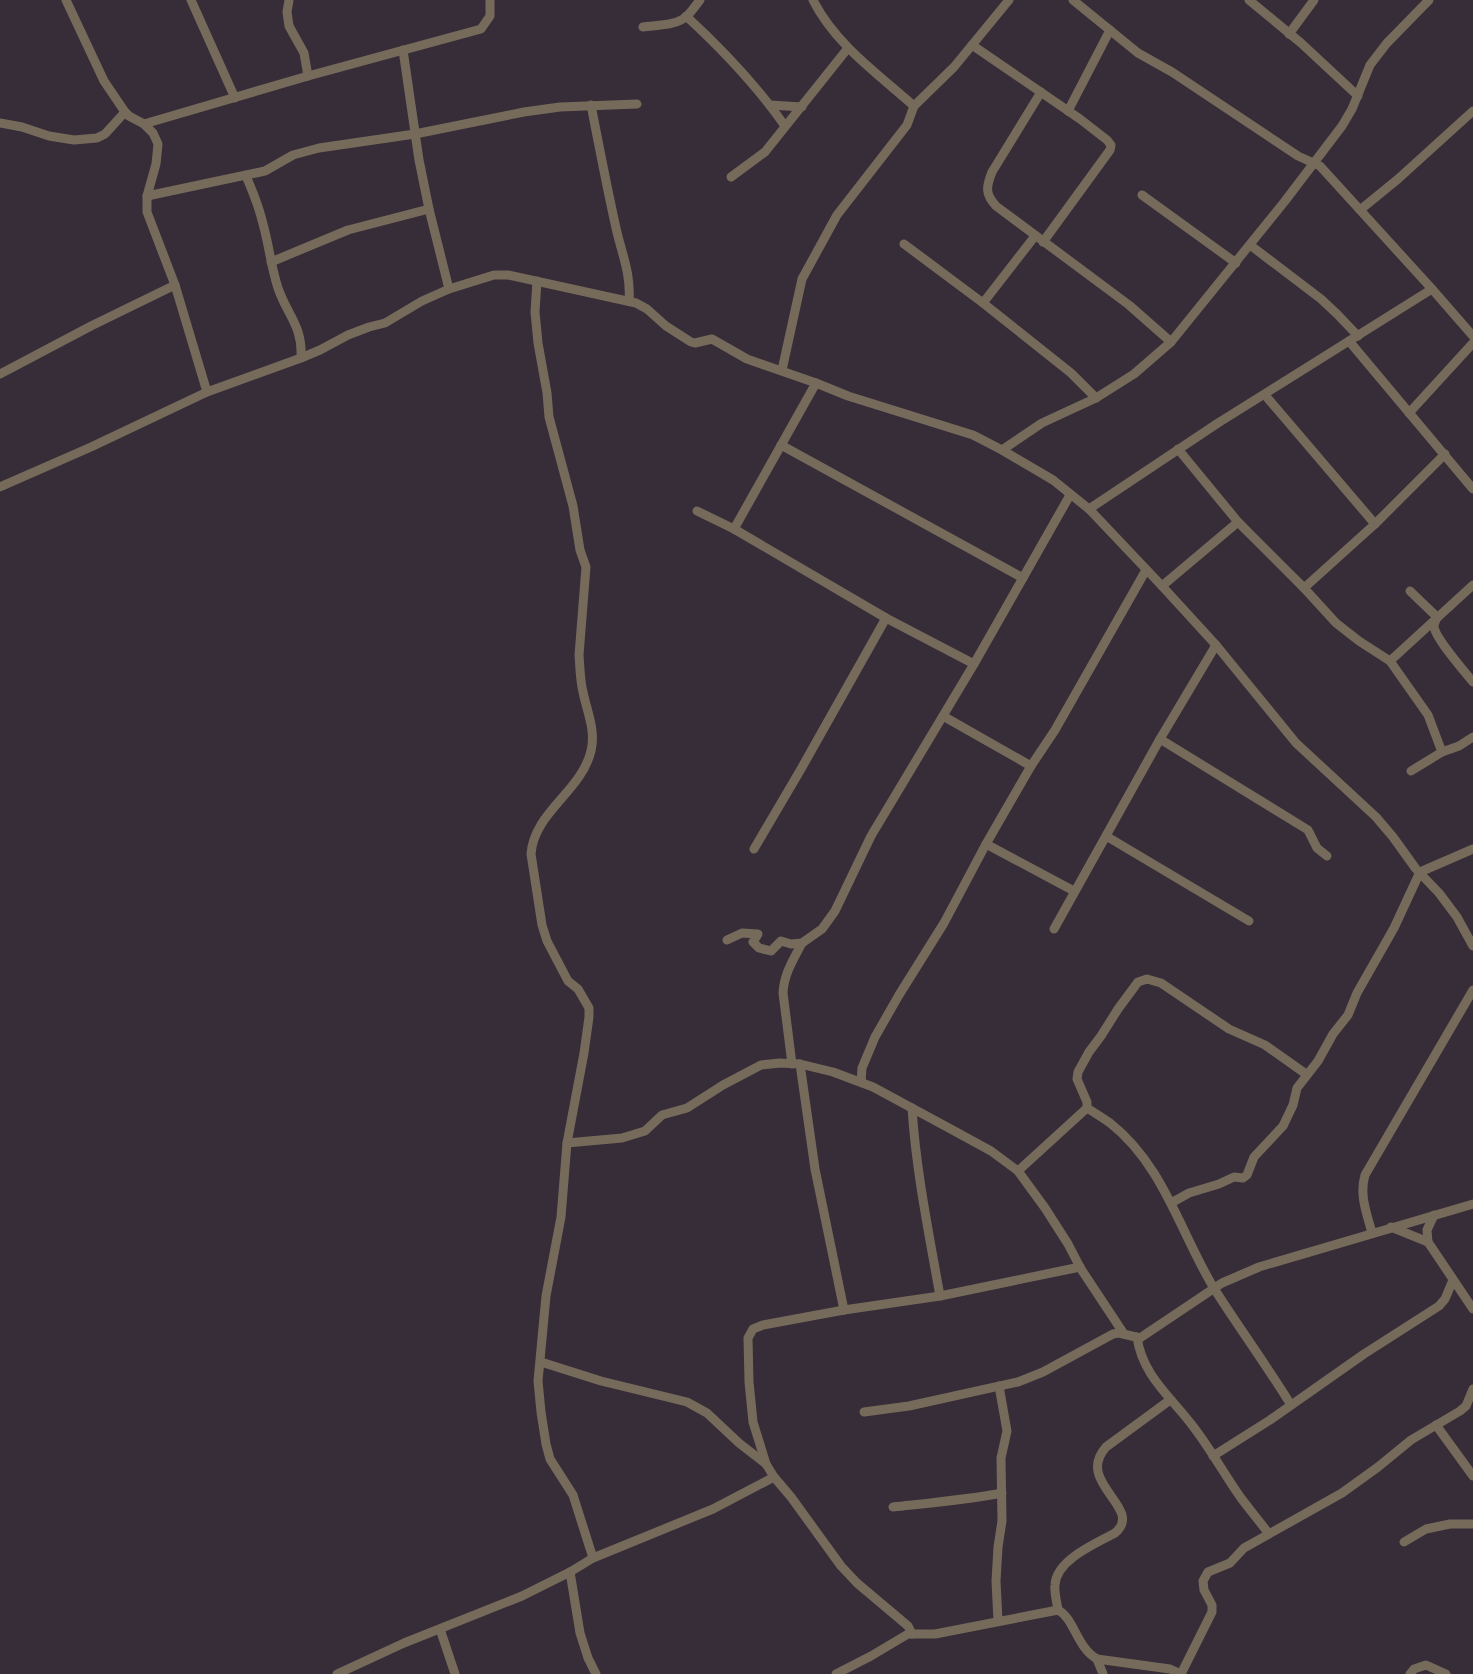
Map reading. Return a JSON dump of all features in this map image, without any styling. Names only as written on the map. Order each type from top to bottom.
[{"type":"street","points":[[66,0],[104,81],[129,117],[144,124],[153,133],[158,144],[156,164],[147,196],[147,212],[175,285],[207,392]]},
{"type":"street","points":[[191,0],[235,98]]},
{"type":"street","points":[[289,0],[288,26],[303,53],[308,76]]},
{"type":"street","points":[[144,124],[481,29],[490,16],[490,0]]},
{"type":"street","points":[[642,27],[672,24],[686,16],[700,0]]},
{"type":"street","points":[[813,0],[837,36],[848,48],[914,106]]},
{"type":"street","points":[[782,370],[802,279],[837,215],[907,125],[914,106],[954,67],[1009,0]]},
{"type":"street","points":[[1073,0],[1138,52],[1298,156],[1324,170],[1473,336]]},
{"type":"street","points":[[1249,0],[1358,96]]},
{"type":"street","points":[[1289,34],[1314,0]]},
{"type":"street","points":[[1002,450],[1042,423],[1096,398],[1134,374],[1171,342],[1250,246],[1342,126],[1358,96],[1370,64],[1418,4],[1429,0]]},
{"type":"street","points":[[686,16],[720,47],[785,126]]},
{"type":"street","points":[[1068,111],[1110,30]]},
{"type":"street","points":[[972,45],[1068,111],[1111,145],[1110,150],[1039,239],[983,303]]},
{"type":"street","points":[[731,177],[765,152],[848,48]]},
{"type":"street","points":[[403,50],[429,209],[449,289]]},
{"type":"street","points":[[1041,92],[992,172],[986,185],[987,195],[996,206],[1130,305],[1171,342]]},
{"type":"street","points":[[147,196],[265,171],[293,155],[319,148],[415,134],[560,106],[637,104]]},
{"type":"street","points":[[591,105],[616,230],[629,274],[629,301]]},
{"type":"street","points":[[770,105],[802,107]]},
{"type":"street","points":[[1360,210],[1473,111]]},
{"type":"street","points":[[0,123],[74,140],[97,138],[105,134],[125,112]]},
{"type":"street","points":[[246,176],[256,199],[279,291],[299,330],[302,358]]},
{"type":"street","points":[[1142,195],[1236,263]]},
{"type":"street","points":[[271,262],[348,230],[429,209]]},
{"type":"street","points":[[904,244],[1071,373],[1096,398]]},
{"type":"street","points":[[1250,246],[1321,299],[1358,336]]},
{"type":"street","points":[[0,487],[207,392],[302,358],[348,335],[385,323],[449,289],[494,275],[508,275],[629,301],[647,309],[666,326],[691,342],[712,339],[747,359],[848,396],[973,435],[1053,480],[1089,509],[1216,645],[1296,742],[1376,817],[1439,893],[1457,917],[1473,946]]},
{"type":"street","points":[[537,281],[535,312],[549,417],[573,506],[585,567],[579,655],[582,691],[592,730],[591,752],[587,762],[571,788],[537,829],[531,854],[547,941],[568,981],[578,989],[589,1008],[584,1053],[567,1143],[561,1217],[546,1296],[539,1389],[550,1460],[573,1495],[593,1558]]},
{"type":"street","points":[[0,374],[175,285]]},
{"type":"street","points":[[1089,509],[1178,449],[1432,289]]},
{"type":"street","points":[[1349,341],[1473,489]]},
{"type":"street","points":[[1409,413],[1473,343]]},
{"type":"street","points":[[734,530],[816,383]]},
{"type":"street","points":[[1265,395],[1375,524]]},
{"type":"street","points":[[781,445],[1023,578]]},
{"type":"street","points":[[1178,449],[1239,522],[1336,623],[1390,661],[1428,715],[1442,752]]},
{"type":"street","points":[[1304,588],[1375,524],[1445,454]]},
{"type":"street","points":[[844,1310],[815,1169],[783,993],[787,971],[802,943],[822,929],[835,911],[871,836],[944,716],[1070,495]]},
{"type":"street","points":[[697,511],[886,618],[974,664]]},
{"type":"street","points":[[1162,586],[1239,522]]},
{"type":"street","points":[[861,1082],[862,1068],[874,1037],[944,923],[1031,765],[1055,729],[1146,570]]},
{"type":"street","points":[[1390,661],[1473,585]]},
{"type":"street","points":[[1410,591],[1437,617]]},
{"type":"street","points":[[1437,617],[1434,629],[1473,682]]},
{"type":"street","points":[[754,849],[886,618]]},
{"type":"street","points":[[1053,929],[1216,645]]},
{"type":"street","points":[[944,716],[1031,765]]},
{"type":"street","points":[[1411,771],[1473,737]]},
{"type":"street","points":[[1160,739],[1308,830],[1317,848],[1327,856]]},
{"type":"street","points":[[1106,836],[1249,921]]},
{"type":"street","points":[[986,844],[1074,891]]},
{"type":"street","points":[[1171,1203],[1189,1193],[1234,1177],[1243,1178],[1247,1175],[1254,1157],[1286,1122],[1297,1088],[1348,1015],[1357,993],[1394,928],[1420,872],[1473,849]]},
{"type":"street","points":[[727,940],[742,933],[758,934],[753,942],[759,948],[771,951],[781,941],[791,944],[802,943]]},
{"type":"street","points":[[1018,1171],[1087,1108],[1087,1101],[1077,1079],[1078,1072],[1089,1052],[1138,982],[1147,979],[1161,983],[1229,1029],[1266,1045],[1306,1074]]},
{"type":"street","points":[[1372,1233],[1363,1197],[1362,1185],[1365,1175],[1473,990]]},
{"type":"street","points":[[567,1143],[622,1138],[645,1131],[662,1115],[687,1108],[723,1085],[762,1065],[796,1064],[833,1072],[873,1087],[991,1151],[1018,1171],[1045,1208],[1124,1334]]},
{"type":"street","points":[[912,1108],[914,1139],[940,1296]]},
{"type":"street","points":[[1087,1108],[1111,1124],[1136,1148],[1160,1183],[1215,1288],[1292,1406]]},
{"type":"street","points":[[864,1412],[909,1406],[1018,1382],[1043,1372],[1113,1334],[1140,1338],[1222,1283],[1258,1267],[1473,1204]]},
{"type":"street","points":[[1434,1215],[1427,1230],[1428,1242],[1473,1309]]},
{"type":"street","points":[[1391,1227],[1428,1242]]},
{"type":"street","points":[[912,1634],[908,1626],[857,1583],[841,1566],[766,1464],[753,1422],[749,1382],[748,1338],[750,1333],[763,1325],[940,1296],[1080,1267]]},
{"type":"street","points":[[1213,1456],[1292,1406],[1373,1348],[1439,1306],[1453,1280]]},
{"type":"street","points":[[1137,1337],[1138,1349],[1147,1370],[1192,1425],[1269,1534]]},
{"type":"street","points":[[541,1362],[602,1381],[687,1402],[707,1413],[766,1464]]},
{"type":"street","points":[[998,1621],[996,1581],[1002,1521],[1001,1458],[1007,1431],[999,1386]]},
{"type":"street","points":[[836,1674],[908,1634],[935,1634],[1058,1610],[1064,1613],[1079,1641],[1090,1655],[1097,1659],[1170,1669],[1181,1674],[1212,1611],[1212,1605],[1204,1590],[1204,1576],[1211,1570],[1230,1563],[1244,1548],[1342,1492],[1411,1440],[1466,1406],[1473,1389]]},
{"type":"street","points":[[1058,1610],[1055,1585],[1057,1576],[1063,1567],[1074,1556],[1115,1533],[1123,1522],[1122,1514],[1096,1470],[1096,1462],[1100,1454],[1106,1447],[1170,1400]]},
{"type":"street","points":[[1436,1425],[1473,1476]]},
{"type":"street","points":[[337,1674],[404,1643],[522,1596],[593,1558],[713,1509],[774,1477]]},
{"type":"street","points":[[893,1507],[953,1502],[1002,1493]]},
{"type":"street","points":[[1404,1542],[1426,1529],[1450,1524],[1473,1524]]},
{"type":"street","points":[[570,1572],[580,1633],[596,1674]]},
{"type":"street","points":[[440,1629],[455,1674]]},
{"type":"street","points":[[1097,1659],[1103,1674]]},
{"type":"street","points":[[1410,1674],[1414,1669],[1426,1665],[1446,1674]]}]
